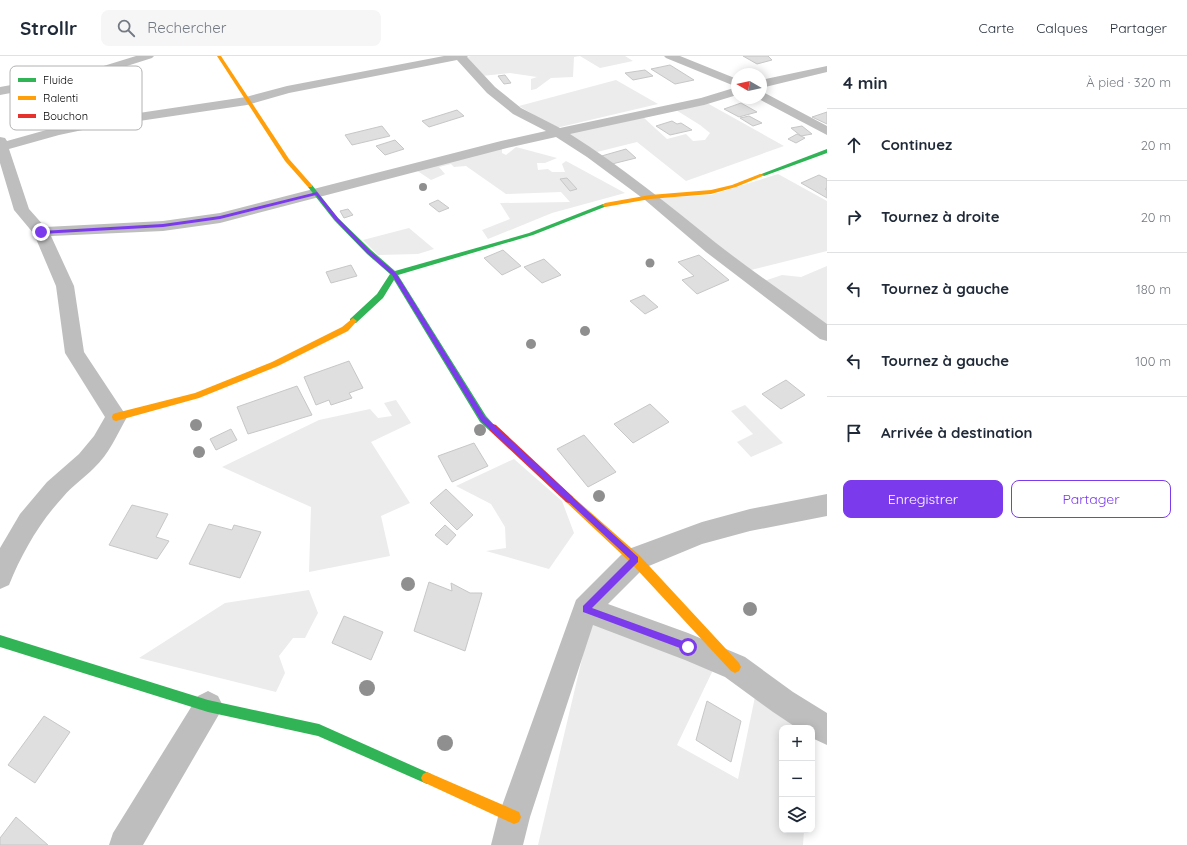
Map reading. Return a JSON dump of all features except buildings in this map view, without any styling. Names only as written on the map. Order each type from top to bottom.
[{"type":"street","points":[[115,66],[148,56]]},
{"type":"street","points":[[219,56],[287,160],[317,193],[336,219],[369,252],[394,274],[483,419],[635,559],[734,667],[783,702],[827,730]]},
{"type":"street","points":[[142,116],[247,101],[287,90],[460,56],[491,90],[517,111],[559,133],[592,154],[650,197],[712,248],[827,334]]},
{"type":"street","points":[[670,56],[731,81]]},
{"type":"street","points":[[816,59],[827,64]]},
{"type":"street","points":[[767,83],[827,69]]},
{"type":"street","points":[[0,91],[10,89]]},
{"type":"street","points":[[41,232],[163,226],[220,218],[506,144],[704,101],[731,93]]},
{"type":"street","points":[[767,98],[827,131]]},
{"type":"street","points":[[62,130],[1,145],[22,210],[41,232],[65,286],[75,352],[116,417]]},
{"type":"street","points":[[0,576],[2,569],[28,522],[55,489],[87,460],[102,443],[116,417],[196,396],[275,364],[345,329],[380,296],[394,274],[531,234],[610,203],[650,197],[711,192],[734,186],[827,151]]},
{"type":"street","points":[[507,845],[514,817],[586,609],[635,559],[702,533],[750,520],[827,505]]},
{"type":"street","points":[[586,609],[688,647],[734,667]]},
{"type":"street","points":[[0,641],[208,706],[319,730],[514,817]]},
{"type":"street","points":[[125,845],[208,706]]},
{"type":"shaded area","points":[[471,56],[580,56],[574,57],[573,77],[551,78],[536,89],[531,90],[531,79],[537,77],[510,73],[482,76],[463,58]]},
{"type":"shaded area","points":[[580,56],[625,56],[633,61],[600,68]]},
{"type":"shaded area","points":[[616,80],[658,104],[556,128],[519,106]]},
{"type":"shaded area","points":[[707,103],[784,146],[686,181],[637,142],[597,152],[566,133],[643,117],[667,139],[686,134],[693,141],[705,140],[710,133],[676,110]]},
{"type":"shaded area","points":[[502,146],[502,153],[506,155],[516,147],[557,158],[545,163],[537,163],[538,170],[548,169],[552,172],[565,172],[562,164],[566,161],[625,193],[552,213],[488,239],[482,230],[510,219],[500,203],[570,202],[561,192],[506,194],[466,166],[454,167],[451,164],[439,167],[445,174],[431,180],[416,170]]},
{"type":"shaded area","points":[[778,174],[827,201],[827,251],[751,270],[656,198],[711,195]]},
{"type":"shaded area","points":[[409,228],[434,249],[418,254],[378,255],[363,240]]},
{"type":"shaded area","points":[[827,266],[827,328],[764,281],[782,275],[801,277]]},
{"type":"shaded area","points":[[396,400],[411,423],[371,442],[410,503],[381,516],[390,556],[309,572],[311,507],[222,467],[319,420],[370,409],[378,418],[392,416],[384,403]]},
{"type":"shaded area","points":[[745,405],[783,443],[751,457],[737,442],[753,434],[731,411]]},
{"type":"shaded area","points":[[514,459],[562,501],[574,533],[549,569],[486,551],[506,548],[505,527],[491,504],[456,486]]},
{"type":"shaded area","points":[[309,590],[318,613],[305,638],[293,638],[279,656],[285,673],[276,692],[139,658],[225,603]]},
{"type":"shaded area","points":[[591,621],[714,668],[677,745],[738,779],[756,692],[796,725],[779,725],[779,833],[804,833],[803,845],[538,845]]},
{"type":"traffic: fast","points":[[762,175],[827,151]]},
{"type":"traffic: fast","points":[[310,186],[336,219],[369,252],[394,274],[483,419],[493,428]]},
{"type":"traffic: fast","points":[[353,321],[380,296],[394,274],[531,234],[605,205]]},
{"type":"traffic: fast","points":[[0,641],[208,706],[319,730],[427,778]]},
{"type":"traffic: slow","points":[[219,56],[287,160],[310,186]]},
{"type":"traffic: slow","points":[[605,205],[650,197],[711,192],[734,186],[762,175]]},
{"type":"traffic: slow","points":[[116,417],[196,396],[275,364],[345,329],[353,321]]},
{"type":"traffic: slow","points":[[569,499],[635,559],[735,667]]},
{"type":"traffic: slow","points":[[427,778],[514,817]]},
{"type":"traffic: jam","points":[[493,428],[569,499]]},
{"type":"route","points":[[41,232],[163,226],[220,218],[317,193],[336,219],[369,252],[394,274],[483,419],[635,559],[586,609],[688,647]]}]
